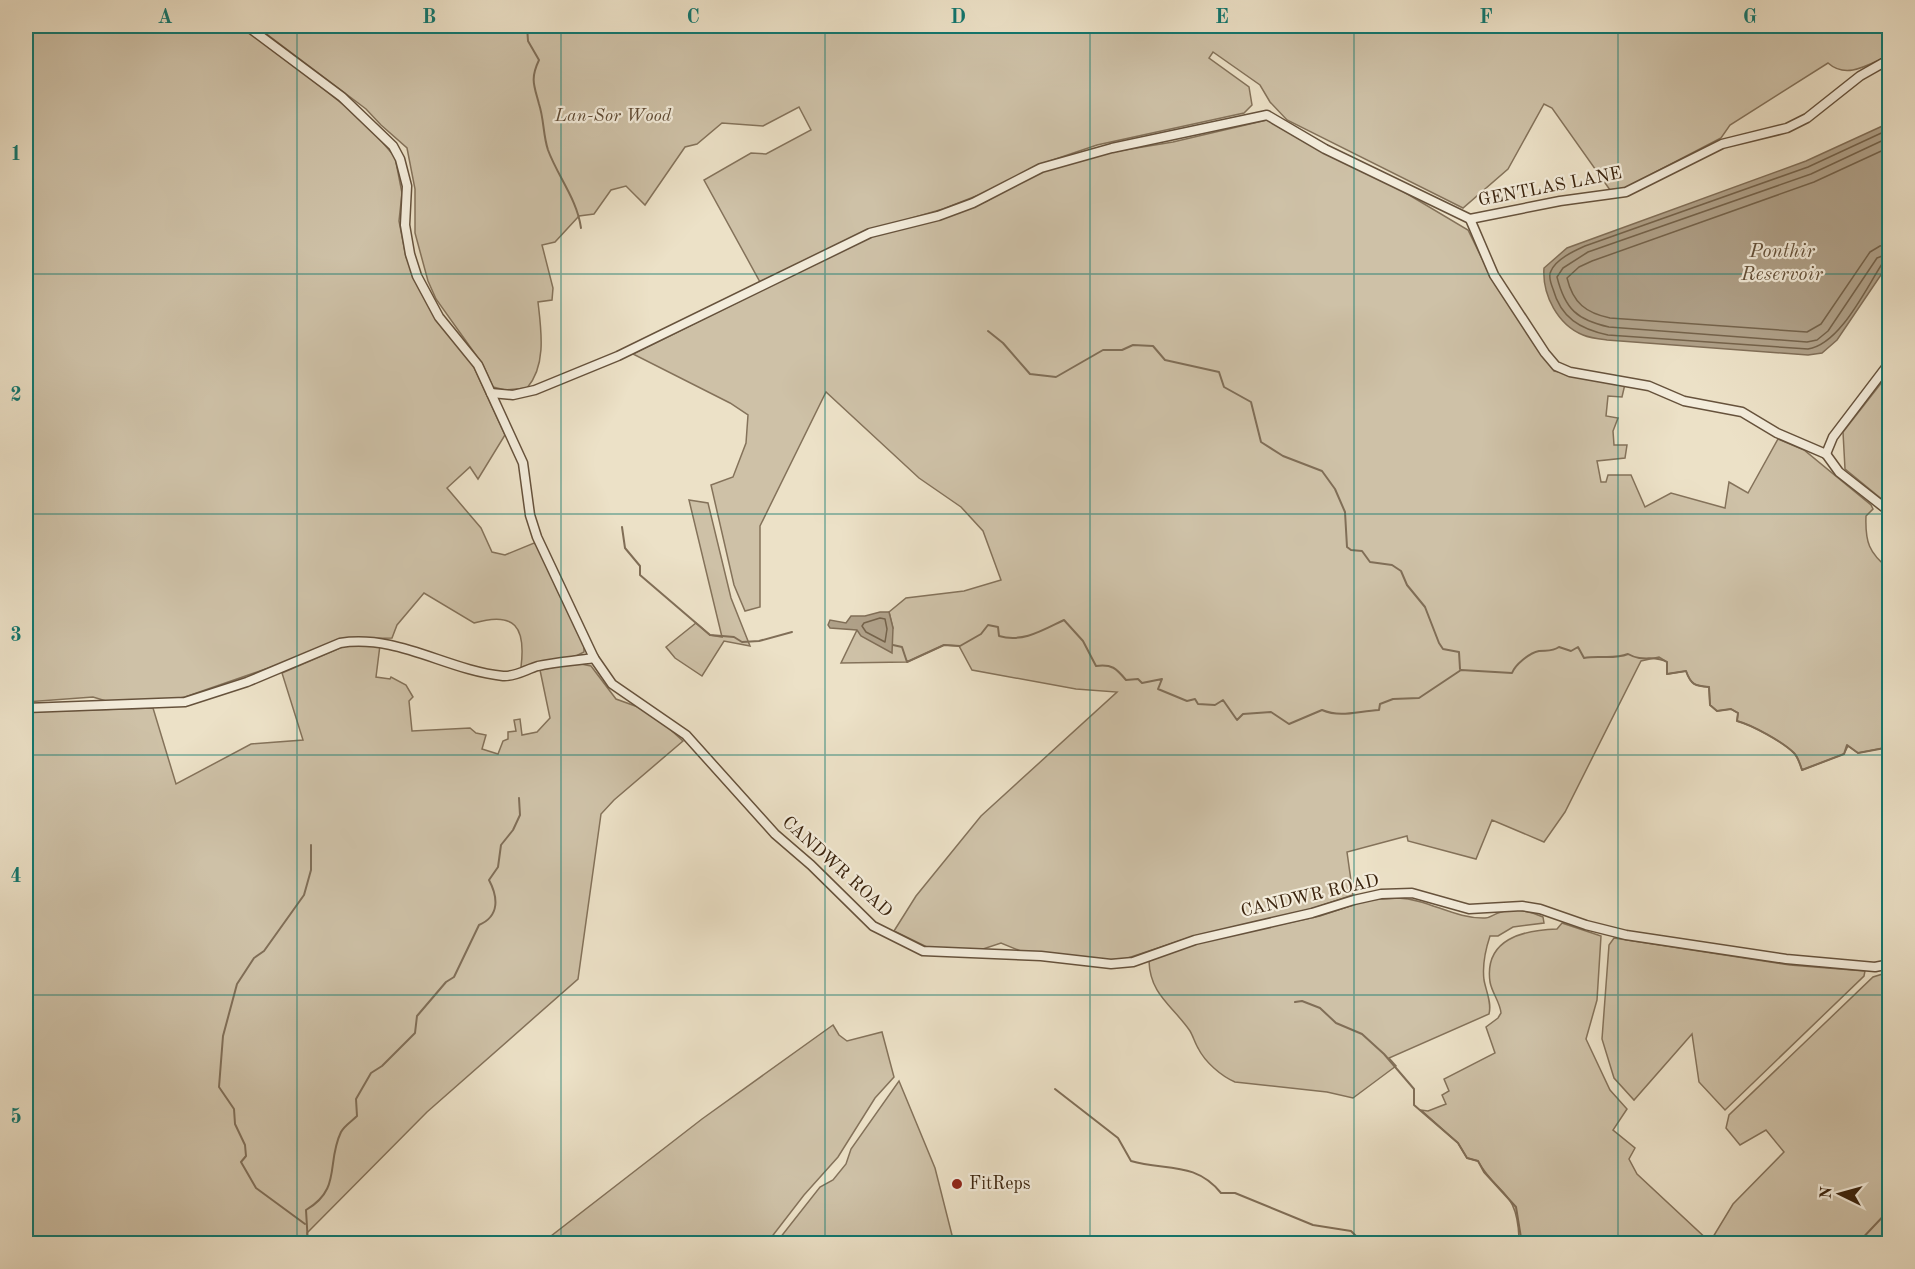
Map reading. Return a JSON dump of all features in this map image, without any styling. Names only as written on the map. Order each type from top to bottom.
[{"type":"street","name":"CANDWR ROAD","points":[[247,26],[342,97],[393,146],[400,159],[407,186],[405,225],[417,276],[439,317],[478,365],[523,463],[530,515],[537,537],[594,658],[612,684],[686,735],[775,834],[811,865],[854,910],[873,926],[922,951],[950,955],[1041,956],[1111,964],[1133,963],[1195,940],[1312,913],[1354,900],[1381,894],[1412,893],[1469,909],[1514,906],[1540,909],[1607,932],[1718,950],[1875,967],[1890,964]]},
{"type":"street","name":"GENTLAS LANE","points":[[1470,219],[1560,201],[1626,192],[1722,144],[1787,128],[1807,118],[1860,76],[1890,59]]},
{"type":"street","points":[[491,393],[513,395],[535,390],[618,356],[870,233],[938,216],[973,203],[1041,168],[1112,148],[1267,115],[1325,149],[1470,219],[1494,275],[1556,366],[1570,372],[1649,386],[1684,401],[1742,412],[1777,433],[1826,454],[1839,472],[1890,512]]},
{"type":"street","points":[[1826,454],[1833,437],[1890,362]]},
{"type":"street","points":[[26,708],[185,702],[247,682],[340,643],[354,641],[387,643],[463,669],[506,676],[537,666],[594,658]]},
{"type":"green space","points":[[26,26],[241,26],[256,35],[365,122],[395,157],[402,193],[399,221],[406,257],[436,320],[471,361],[505,435],[478,479],[470,467],[447,488],[481,528],[492,552],[505,555],[534,543],[539,547],[584,644],[584,652],[576,656],[521,667],[522,642],[515,626],[499,619],[474,623],[424,593],[397,625],[392,638],[342,639],[283,663],[185,697],[163,701],[106,701],[93,697],[26,702]]},
{"type":"green space","name":"Lan-Sor Wood","points":[[256,26],[1889,26],[1890,55],[1858,69],[1843,70],[1828,63],[1730,125],[1721,138],[1625,188],[1610,190],[1552,108],[1544,104],[1508,169],[1463,208],[1287,120],[1270,102],[1260,85],[1213,52],[1209,58],[1249,87],[1252,105],[1244,113],[1097,145],[1038,165],[984,193],[943,209],[864,232],[760,282],[704,180],[751,153],[766,154],[811,130],[799,107],[763,126],[722,123],[697,144],[685,147],[645,205],[626,186],[611,190],[594,214],[579,216],[555,242],[542,245],[553,288],[552,300],[538,302],[541,347],[538,369],[527,388],[505,390],[493,387],[483,365],[436,299],[428,281],[415,233],[415,189],[407,148],[366,109]]},
{"type":"green space","points":[[1271,119],[1298,138],[1394,186],[1468,230],[1492,279],[1554,371],[1625,384],[1622,397],[1608,396],[1606,416],[1618,418],[1613,431],[1614,445],[1627,445],[1625,458],[1597,461],[1601,482],[1606,482],[1608,475],[1631,475],[1645,507],[1671,493],[1725,508],[1729,482],[1748,493],[1778,439],[1804,450],[1871,505],[1873,509],[1866,516],[1866,533],[1873,552],[1889,569],[1889,747],[1858,753],[1848,746],[1844,754],[1802,770],[1797,756],[1789,749],[1767,734],[1737,721],[1738,713],[1731,709],[1717,711],[1710,705],[1709,687],[1694,684],[1686,671],[1667,674],[1667,662],[1659,657],[1641,661],[1565,812],[1544,842],[1492,820],[1476,859],[1408,841],[1407,836],[1347,852],[1353,895],[1311,909],[1194,936],[1125,959],[1103,960],[1023,952],[1001,943],[974,952],[931,949],[894,931],[916,896],[981,816],[1117,692],[1076,689],[972,670],[959,646],[944,645],[907,662],[841,663],[857,630],[893,628],[889,612],[906,598],[964,591],[1001,580],[983,531],[961,507],[919,478],[826,392],[760,526],[760,607],[745,611],[734,585],[711,485],[733,477],[746,443],[748,415],[730,403],[633,354],[871,236],[941,219],[987,201],[1016,182],[1044,171],[1112,152],[1173,142]]},
{"type":"green space","points":[[1889,373],[1889,505],[1845,469],[1843,432]]},
{"type":"green space","points":[[689,500],[708,503],[731,598],[750,646],[724,641],[702,676],[675,658],[666,647],[696,623],[710,635],[722,637]]},
{"type":"green space","points":[[347,645],[380,645],[376,677],[390,679],[391,677],[406,685],[413,697],[409,701],[412,731],[470,728],[476,733],[486,735],[482,749],[498,754],[503,741],[508,739],[508,732],[516,731],[514,720],[520,719],[522,735],[537,732],[550,718],[540,670],[576,663],[591,666],[616,699],[638,707],[663,723],[683,741],[614,800],[601,814],[578,979],[427,1112],[307,1233],[308,1243],[26,1244],[26,712],[153,708],[176,784],[251,744],[303,740],[282,673]]},
{"type":"green space","points":[[1398,898],[1474,917],[1487,918],[1504,911],[1521,910],[1543,917],[1544,923],[1513,927],[1498,936],[1490,936],[1483,968],[1489,1014],[1389,1058],[1396,1066],[1353,1098],[1327,1092],[1235,1082],[1224,1076],[1205,1058],[1190,1031],[1153,983],[1149,961],[1194,943],[1320,916],[1368,900]]},
{"type":"green space","points":[[1562,923],[1601,936],[1597,1000],[1586,1039],[1610,1090],[1627,1109],[1613,1130],[1635,1148],[1629,1159],[1637,1174],[1710,1242],[1733,1204],[1784,1152],[1766,1130],[1740,1145],[1726,1128],[1729,1115],[1873,977],[1889,972],[1889,1243],[1510,1243],[1519,1238],[1515,1210],[1510,1201],[1478,1161],[1467,1158],[1458,1143],[1421,1110],[1428,1111],[1446,1104],[1442,1095],[1449,1091],[1444,1079],[1495,1053],[1486,1027],[1501,1013],[1490,982],[1493,956],[1508,940],[1531,932],[1557,929]]},
{"type":"green space","points":[[1614,938],[1790,965],[1865,971],[1864,976],[1725,1110],[1699,1082],[1692,1034],[1634,1100],[1614,1078],[1602,1039],[1609,945]]},
{"type":"green space","points":[[833,1025],[839,1035],[847,1041],[882,1032],[894,1077],[875,1098],[838,1157],[804,1195],[767,1243],[542,1243],[702,1119]]},
{"type":"green space","points":[[899,1081],[935,1168],[954,1243],[776,1243],[820,1187],[833,1180],[846,1164],[851,1149]]},
{"type":"water","name":"Ponthir Reservoir","points":[[1889,123],[1889,263],[1837,340],[1822,353],[1808,355],[1595,338],[1574,330],[1559,317],[1553,308],[1546,288],[1544,268],[1567,248],[1806,161]]},
{"type":"water","points":[[889,612],[893,628],[892,653],[861,636],[857,630],[830,628],[828,625],[830,620],[846,623],[851,616],[865,616]]},
{"type":"waterway","points":[[527,26],[528,41],[539,60],[534,72],[534,82],[546,144],[576,207],[581,228]]},
{"type":"waterway","points":[[988,331],[1003,343],[1030,374],[1056,377],[1103,350],[1122,350],[1133,345],[1153,346],[1165,360],[1219,372],[1224,387],[1251,402],[1261,442],[1283,456],[1322,471],[1335,489],[1345,512],[1347,547],[1351,550],[1362,551],[1370,562],[1392,565],[1401,571],[1407,585],[1425,607],[1443,649],[1459,652],[1460,669]]},
{"type":"waterway","points":[[622,527],[625,548],[640,566],[640,575],[710,635],[734,637],[742,642],[759,641],[792,632]]},
{"type":"waterway","points":[[893,645],[902,647],[907,662],[944,645],[960,646],[981,634],[988,625],[998,627],[999,636],[1016,638],[1025,637],[1064,620],[1083,641],[1096,666],[1113,668],[1126,680],[1138,679],[1142,683],[1162,679],[1158,689],[1187,701],[1195,699],[1198,704],[1215,705],[1223,700],[1237,720],[1243,714],[1271,712],[1289,724],[1322,710],[1336,714],[1379,710],[1380,704],[1393,699],[1419,698],[1461,670],[1512,673],[1516,666],[1535,652],[1559,647],[1571,651],[1578,647],[1584,658],[1617,657],[1628,654],[1667,662],[1667,674],[1686,671],[1694,684],[1709,687],[1710,705],[1717,711],[1731,709],[1738,713],[1737,721],[1783,744],[1795,755],[1802,770],[1844,754],[1847,745],[1858,753],[1890,747]]},
{"type":"waterway","points":[[308,1244],[306,1210],[325,1193],[341,1132],[357,1116],[356,1099],[371,1073],[382,1066],[415,1033],[417,1016],[446,982],[454,977],[479,925],[491,917],[494,911],[495,899],[489,880],[498,867],[501,845],[513,830],[520,815],[519,798]]},
{"type":"waterway","points":[[305,1224],[256,1188],[241,1162],[246,1156],[245,1145],[235,1124],[234,1109],[219,1087],[223,1036],[237,984],[254,958],[264,951],[304,895],[311,870],[311,845]]},
{"type":"waterway","points":[[1295,1002],[1302,1001],[1320,1008],[1336,1023],[1362,1034],[1384,1054],[1414,1089],[1414,1105],[1458,1143],[1467,1158],[1478,1161],[1484,1172],[1516,1207],[1522,1244]]},
{"type":"waterway","points":[[1055,1089],[1118,1138],[1131,1161],[1190,1171],[1211,1183],[1221,1193],[1235,1193],[1313,1225],[1351,1231],[1364,1244]]},
{"type":"waterway","points":[[1857,1244],[1890,1209]]},
{"type":"place","name":"FitReps","points":[[957,1184]]}]
